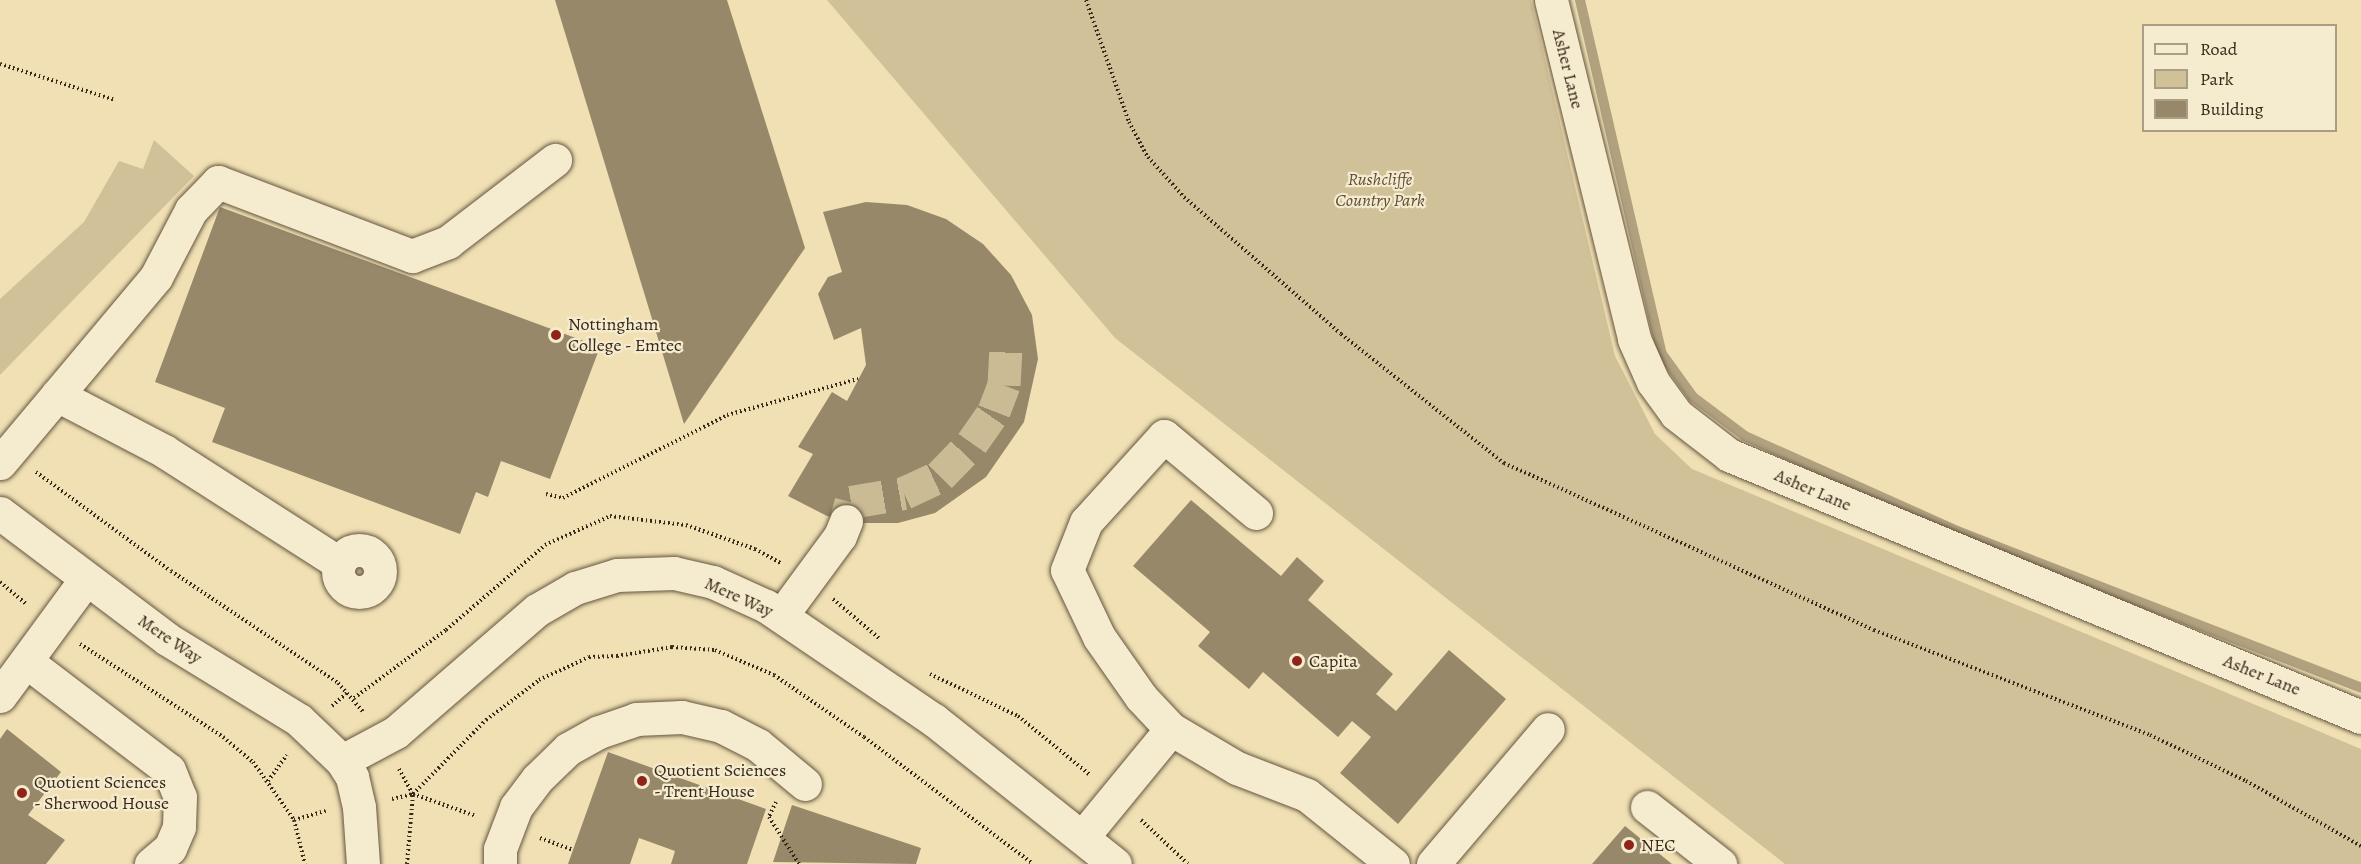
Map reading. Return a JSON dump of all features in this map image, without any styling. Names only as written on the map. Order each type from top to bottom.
[{"type":"street","name":"Asher Lane","points":[[1551,0],[1634,339],[1653,382],[1676,414],[1729,455],[2361,717]]},
{"type":"street","points":[[5,458],[156,277],[191,210],[218,182],[412,256],[448,242],[555,160]]},
{"type":"street","points":[[57,394],[164,451],[339,563]]},
{"type":"street","points":[[1256,513],[1164,436],[1086,522],[1067,570],[1099,637],[1141,698],[1171,729],[1237,768],[1307,795],[1393,864]]},
{"type":"street","name":"Mere Way","points":[[0,513],[167,639],[299,720],[342,761],[352,777],[359,807],[363,864]]},
{"type":"street","points":[[781,616],[840,536],[846,521]]},
{"type":"street","name":"Mere Way","points":[[342,761],[396,732],[537,610],[575,588],[617,575],[674,573],[713,582],[781,616],[934,720],[1084,836],[1115,864]]},
{"type":"street","points":[[0,696],[86,579]]},
{"type":"street","points":[[27,662],[169,771],[180,797],[179,827],[170,848],[151,864]]},
{"type":"street","points":[[500,864],[500,849],[516,807],[537,778],[568,749],[599,732],[636,720],[682,717],[721,726],[758,745],[798,778]]},
{"type":"street","points":[[1084,836],[1171,729]]},
{"type":"street","points":[[1432,864],[1548,729]]},
{"type":"street","points":[[1647,807],[1720,864]]},
{"type":"path","points":[[1086,0],[1128,122],[1148,158],[1184,197],[1341,334],[1504,464],[1874,630],[2150,735],[2246,781],[2361,846]]},
{"type":"path","points":[[0,64],[115,100]]},
{"type":"path","points":[[546,494],[563,498],[727,415],[858,379]]},
{"type":"path","points":[[5,458],[338,683],[354,698],[382,740],[413,794]]},
{"type":"path","points":[[0,582],[52,626],[223,737],[253,762],[294,820],[305,864]]},
{"type":"path","points":[[798,778],[769,817],[799,864]]},
{"type":"path","points":[[294,820],[413,794],[573,850]]},
{"type":"green space","name":"Rushcliffe Country Park","points":[[827,0],[1531,0],[1615,356],[1655,434],[1692,469],[2361,749],[2361,864],[1785,864],[1115,338]]},
{"type":"green space","points":[[154,140],[194,176],[0,375],[0,299],[84,222],[119,161],[143,169]]},
{"type":"building","points":[[555,0],[727,0],[805,248],[684,424]]},
{"type":"building","points":[[866,202],[907,205],[946,219],[983,244],[1011,275],[1032,315],[1038,359],[1024,422],[986,477],[935,513],[898,523],[862,523],[827,516],[788,496],[813,454],[798,447],[832,392],[847,401],[866,365],[861,328],[834,340],[818,294],[828,277],[842,272],[823,212]]},
{"type":"building","points":[[220,207],[600,347],[550,479],[501,461],[488,497],[476,492],[460,534],[212,442],[225,408],[155,382]]},
{"type":"building","name":"Capita","points":[[1191,500],[1281,576],[1297,557],[1324,581],[1308,600],[1393,674],[1376,694],[1396,711],[1449,650],[1506,699],[1398,824],[1340,773],[1371,737],[1352,721],[1338,737],[1263,672],[1249,689],[1198,646],[1210,632],[1133,566]]},
{"type":"building","name":"Quotient Sciences - Sherwood House","points":[[7,729],[61,772],[28,815],[65,840],[46,864],[0,864],[0,739]]},
{"type":"building","name":"Quotient Sciences - Trent House","points":[[608,752],[766,809],[747,864],[671,864],[675,851],[639,838],[630,864],[568,864]]},
{"type":"building","points":[[792,805],[921,848],[916,864],[773,862]]},
{"type":"building","name":"NEC","points":[[1625,826],[1672,864],[1592,864]]},
{"type":"waterway","points":[[1580,0],[1662,354],[1693,397],[1745,436],[1957,531],[2361,688]]},
{"type":"tunnel","points":[[846,521],[851,502],[904,493],[940,476],[972,443],[994,411],[1004,385],[1006,348]]},
{"type":"place","name":"Nottingham College - Emtec","points":[[556,335]]},
{"type":"place","name":"Capita","points":[[1297,661]]},
{"type":"place","name":"Quotient Sciences - Trent House","points":[[642,781]]},
{"type":"place","name":"Quotient Sciences - Sherwood House","points":[[22,793]]},
{"type":"place","name":"NEC","points":[[1629,845]]}]
